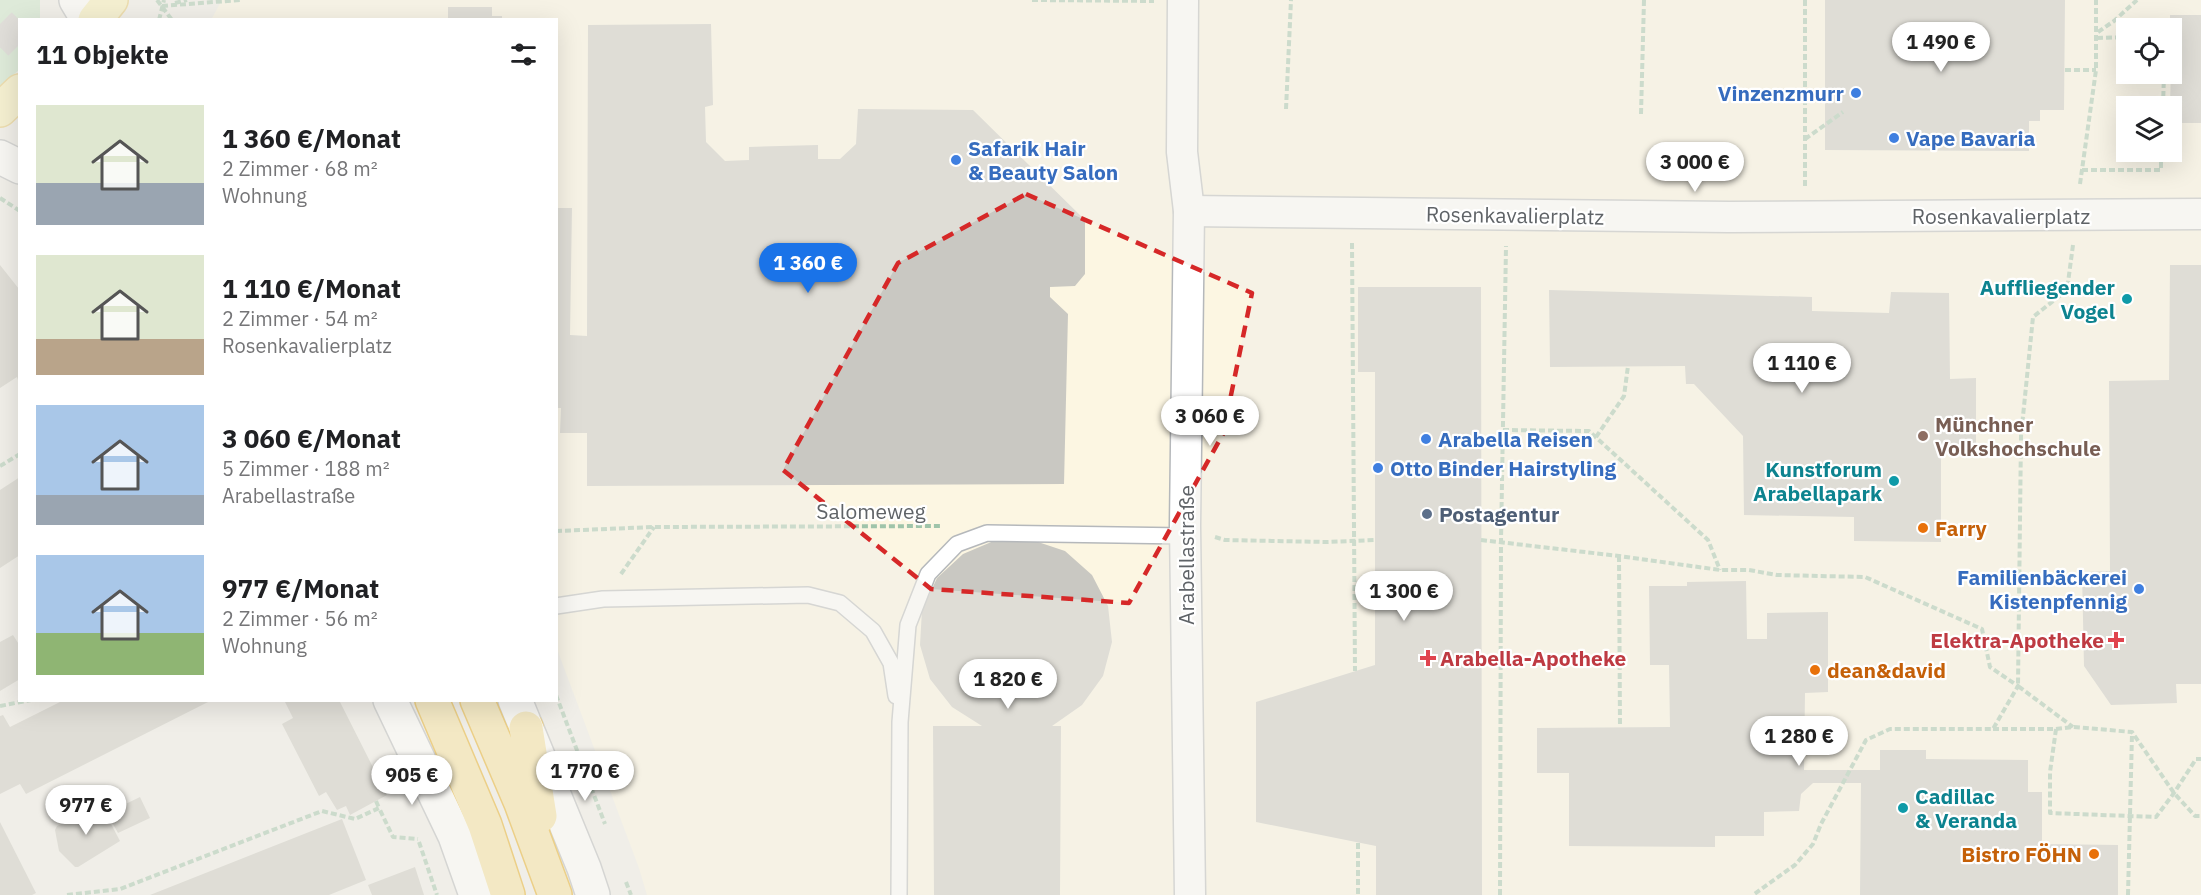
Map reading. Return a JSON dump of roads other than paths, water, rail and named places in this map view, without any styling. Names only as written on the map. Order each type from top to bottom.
[{"type":"highway","points":[[433,702],[485,825],[508,895]]},
{"type":"highway","points":[[478,702],[521,803],[552,887]]},
{"type":"highway","points":[[521,714],[552,887]]},
{"type":"main road","points":[[76,0],[86,18]]},
{"type":"main road","points":[[97,18],[111,0]]},
{"type":"main road","points":[[0,110],[18,93]]},
{"type":"main road","points":[[0,157],[18,166]]},
{"type":"main road","points":[[391,702],[454,836],[476,895]]},
{"type":"main road","points":[[521,714],[593,895]]},
{"type":"street","name":"Arabellastraße","points":[[1183,0],[1182,152],[1190,211],[1186,531],[1190,895]]},
{"type":"street","name":"Rosenkavalierplatz","points":[[1190,211],[1507,216],[1806,217],[2201,214]]},
{"type":"lane","points":[[899,895],[900,722],[908,625],[928,574],[957,544],[987,533],[1186,531]]},
{"type":"lane","points":[[558,606],[603,599],[808,595],[840,603],[873,631],[891,663],[900,722]]},
{"type":"tunnel","points":[[0,24],[18,42]]},
{"type":"place","name":"Vinzenzmurr","points":[[1856,93]]},
{"type":"place","name":"Vape Bavaria","points":[[1894,138]]},
{"type":"place","name":"Safarik Hair & Beauty Salon","points":[[956,160]]},
{"type":"place","name":"Auffliegender Vogel","points":[[2127,299]]},
{"type":"place","name":"Münchner Volkshochschule","points":[[1923,436]]},
{"type":"place","name":"Arabella Reisen","points":[[1426,439]]},
{"type":"place","name":"Otto Binder Hairstyling","points":[[1378,468]]},
{"type":"place","name":"Kunstforum Arabellapark","points":[[1894,481]]},
{"type":"place","name":"Postagentur","points":[[1427,514]]},
{"type":"place","name":"Farry","points":[[1923,528]]},
{"type":"place","name":"Familienbäckerei Kistenpfennig","points":[[2139,589]]},
{"type":"place","name":"Elektra-Apotheke","points":[[2116,640]]},
{"type":"place","name":"Arabella-Apotheke","points":[[1428,658]]},
{"type":"place","name":"dean&david","points":[[1815,670]]},
{"type":"place","name":"Cadillac & Veranda","points":[[1903,808]]},
{"type":"place","name":"Bistro FÖHN","points":[[2094,854]]}]
